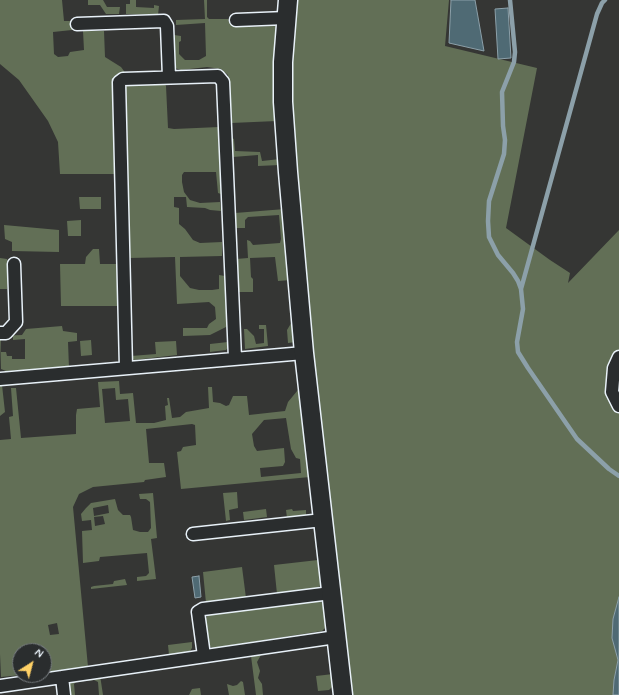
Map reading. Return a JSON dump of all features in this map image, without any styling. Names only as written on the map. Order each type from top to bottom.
[{"type":"street","points":[[288,0],[283,62],[283,102],[304,353],[343,695]]},
{"type":"street","points":[[236,20],[286,18]]},
{"type":"street","points":[[77,24],[164,21],[167,26],[169,77]]},
{"type":"street","points":[[126,368],[119,82],[123,79],[218,76],[223,82],[235,358]]},
{"type":"street","points":[[0,333],[6,333],[16,322],[14,264]]},
{"type":"street","points":[[0,379],[304,353]]},
{"type":"street","points":[[619,357],[614,368],[612,392],[619,406]]},
{"type":"street","points":[[193,534],[323,520]]},
{"type":"street","points":[[204,656],[198,612],[202,609],[331,593]]},
{"type":"street","points":[[0,686],[336,637]]},
{"type":"street","points":[[62,677],[64,695]]},
{"type":"green space","points":[[0,0],[62,0],[64,21],[72,21],[72,30],[53,32],[54,54],[58,57],[68,56],[70,52],[84,50],[83,31],[104,31],[105,57],[121,67],[132,82],[164,82],[166,86],[168,128],[219,127],[221,194],[218,193],[216,172],[184,172],[182,175],[182,182],[184,192],[190,200],[200,203],[220,202],[221,211],[187,207],[186,197],[174,197],[174,207],[179,208],[179,224],[185,229],[193,240],[200,243],[222,242],[222,256],[180,257],[180,276],[190,288],[212,290],[219,289],[219,275],[225,276],[228,324],[226,327],[210,335],[183,336],[183,328],[207,328],[209,324],[216,319],[215,307],[209,302],[177,304],[175,257],[129,258],[127,141],[114,143],[115,174],[60,174],[58,142],[48,121],[19,80],[0,64]]},
{"type":"green space","points":[[88,0],[103,0],[107,7],[120,7],[119,14],[106,14],[100,5],[88,5]]},
{"type":"green space","points":[[130,0],[136,0],[136,7],[154,8],[154,5],[159,6],[158,15],[126,14],[126,4],[130,4]]},
{"type":"green space","points":[[204,0],[207,0],[207,17],[209,19],[228,19],[229,22],[233,22],[233,27],[278,26],[277,121],[231,123],[228,75],[221,69],[207,67],[181,70],[175,68],[174,35],[181,36],[181,41],[179,42],[179,54],[185,60],[199,60],[206,56],[205,23],[176,25],[176,20],[205,19]]},
{"type":"green space","points":[[293,0],[449,0],[445,46],[537,68],[506,228],[570,273],[568,283],[619,230],[619,695],[348,695],[310,477],[181,489],[177,452],[181,451],[183,447],[196,445],[195,425],[192,424],[146,429],[149,463],[164,463],[166,477],[145,480],[144,482],[93,487],[79,494],[73,507],[88,667],[52,671],[52,643],[12,643],[12,676],[1,677],[0,440],[11,439],[9,417],[13,416],[11,388],[16,388],[21,438],[76,434],[77,409],[100,407],[98,382],[119,381],[120,394],[133,393],[136,423],[154,423],[166,420],[165,406],[168,405],[167,398],[169,398],[172,418],[180,417],[186,412],[209,408],[208,387],[212,387],[213,402],[226,406],[229,405],[233,396],[247,396],[249,415],[285,411],[288,402],[302,385],[287,103]],"holes":[[[115,388],[116,400],[128,399],[130,421],[105,423],[102,389]],[[286,418],[291,449],[296,458],[300,459],[301,473],[261,477],[260,468],[283,466],[285,462],[284,448],[257,451],[254,446],[252,434],[264,420]],[[57,623],[59,634],[50,635],[48,625]]]},
{"type":"green space","points":[[232,138],[234,139],[235,151],[260,152],[262,161],[280,159],[280,165],[258,166],[258,155],[233,157]]},
{"type":"green space","points":[[79,197],[101,197],[101,209],[80,209]]},
{"type":"green space","points":[[285,209],[291,280],[278,281],[275,257],[250,258],[253,292],[237,292],[236,259],[248,258],[247,240],[253,245],[280,243],[281,239],[279,215],[248,217],[245,220],[245,228],[236,228],[235,213]]},
{"type":"green space","points":[[81,220],[81,236],[68,236],[67,221]]},
{"type":"green space","points":[[4,225],[59,230],[59,252],[12,251],[12,242],[5,239]]},
{"type":"green space","points":[[93,249],[99,249],[100,264],[118,264],[118,306],[61,306],[60,264],[85,264],[86,257]]},
{"type":"green space","points":[[0,258],[7,259],[8,262],[7,289],[0,289]]},
{"type":"green space","points":[[293,320],[296,342],[288,343],[287,330]]},
{"type":"green space","points":[[259,325],[266,325],[268,346],[245,349],[244,329],[247,329],[254,336],[256,344],[264,343],[264,329],[259,329]]},
{"type":"green space","points":[[62,326],[63,331],[77,333],[77,341],[68,342],[69,368],[6,371],[1,369],[0,336],[22,335],[26,329]],"holes":[[[1,337],[13,337],[13,340],[25,339],[25,359],[12,359],[12,356],[7,356],[6,352],[1,352]]]},
{"type":"green space","points":[[91,340],[92,355],[81,356],[80,341]]},
{"type":"green space","points":[[176,341],[177,355],[134,360],[131,357],[156,354],[155,342]]},
{"type":"green space","points":[[228,342],[229,346],[226,350],[210,352],[210,344]]},
{"type":"green space","points":[[0,385],[2,385],[5,412],[0,416]]},
{"type":"green space","points":[[237,492],[238,508],[229,510],[230,520],[226,521],[223,493]]},
{"type":"green space","points":[[153,493],[157,538],[151,539],[156,579],[137,581],[137,577],[146,576],[149,573],[147,553],[100,557],[99,561],[83,563],[82,531],[92,530],[91,520],[82,521],[81,514],[91,503],[115,499],[118,510],[123,515],[130,515],[133,530],[148,532],[151,528],[150,502],[146,499],[140,499],[139,494]],"holes":[[[108,505],[109,513],[94,516],[93,508]],[[103,516],[105,524],[95,526],[94,517]]]},
{"type":"green space","points":[[266,509],[267,517],[244,520],[243,512]]},
{"type":"green space","points":[[292,509],[293,511],[306,510],[306,516],[287,518],[286,510]]},
{"type":"green space","points":[[318,560],[321,585],[317,588],[277,594],[274,565]]},
{"type":"green space","points":[[242,567],[246,598],[206,603],[203,572]]},
{"type":"green space","points":[[125,579],[127,585],[91,589],[91,587],[94,586],[113,584],[114,581]]},
{"type":"green space","points":[[318,600],[324,604],[328,625],[322,631],[213,648],[207,645],[205,620],[208,615]]},
{"type":"green space","points":[[192,642],[192,648],[190,651],[169,655],[168,645]]},
{"type":"green space","points":[[261,655],[257,662],[260,671],[258,678],[262,684],[263,695],[256,695],[251,656]]},
{"type":"green space","points":[[333,674],[334,685],[329,690],[318,691],[316,676]]},
{"type":"green space","points":[[100,675],[103,695],[99,695],[98,682],[94,680],[76,682],[74,684],[75,695],[68,695],[67,684],[71,680]]},
{"type":"green space","points":[[241,681],[243,682],[245,695],[229,695],[227,684],[233,686],[237,685]]},
{"type":"green space","points":[[200,688],[201,695],[189,695],[192,689]]},
{"type":"water","points":[[451,0],[475,0],[484,51],[449,43]]},
{"type":"water","points":[[508,8],[511,58],[498,59],[495,9]]},
{"type":"water","points":[[199,576],[201,597],[195,598],[192,577]]},
{"type":"water","points":[[619,597],[619,695],[613,695],[618,660],[612,638],[613,619]]},
{"type":"waterway","points":[[510,0],[515,52],[514,62],[502,92],[505,140],[504,154],[489,201],[489,237],[498,255],[513,273],[521,289],[523,309],[517,342],[518,352],[577,439],[609,469],[619,476]]},
{"type":"waterway","points":[[521,289],[597,14],[605,0]]}]
